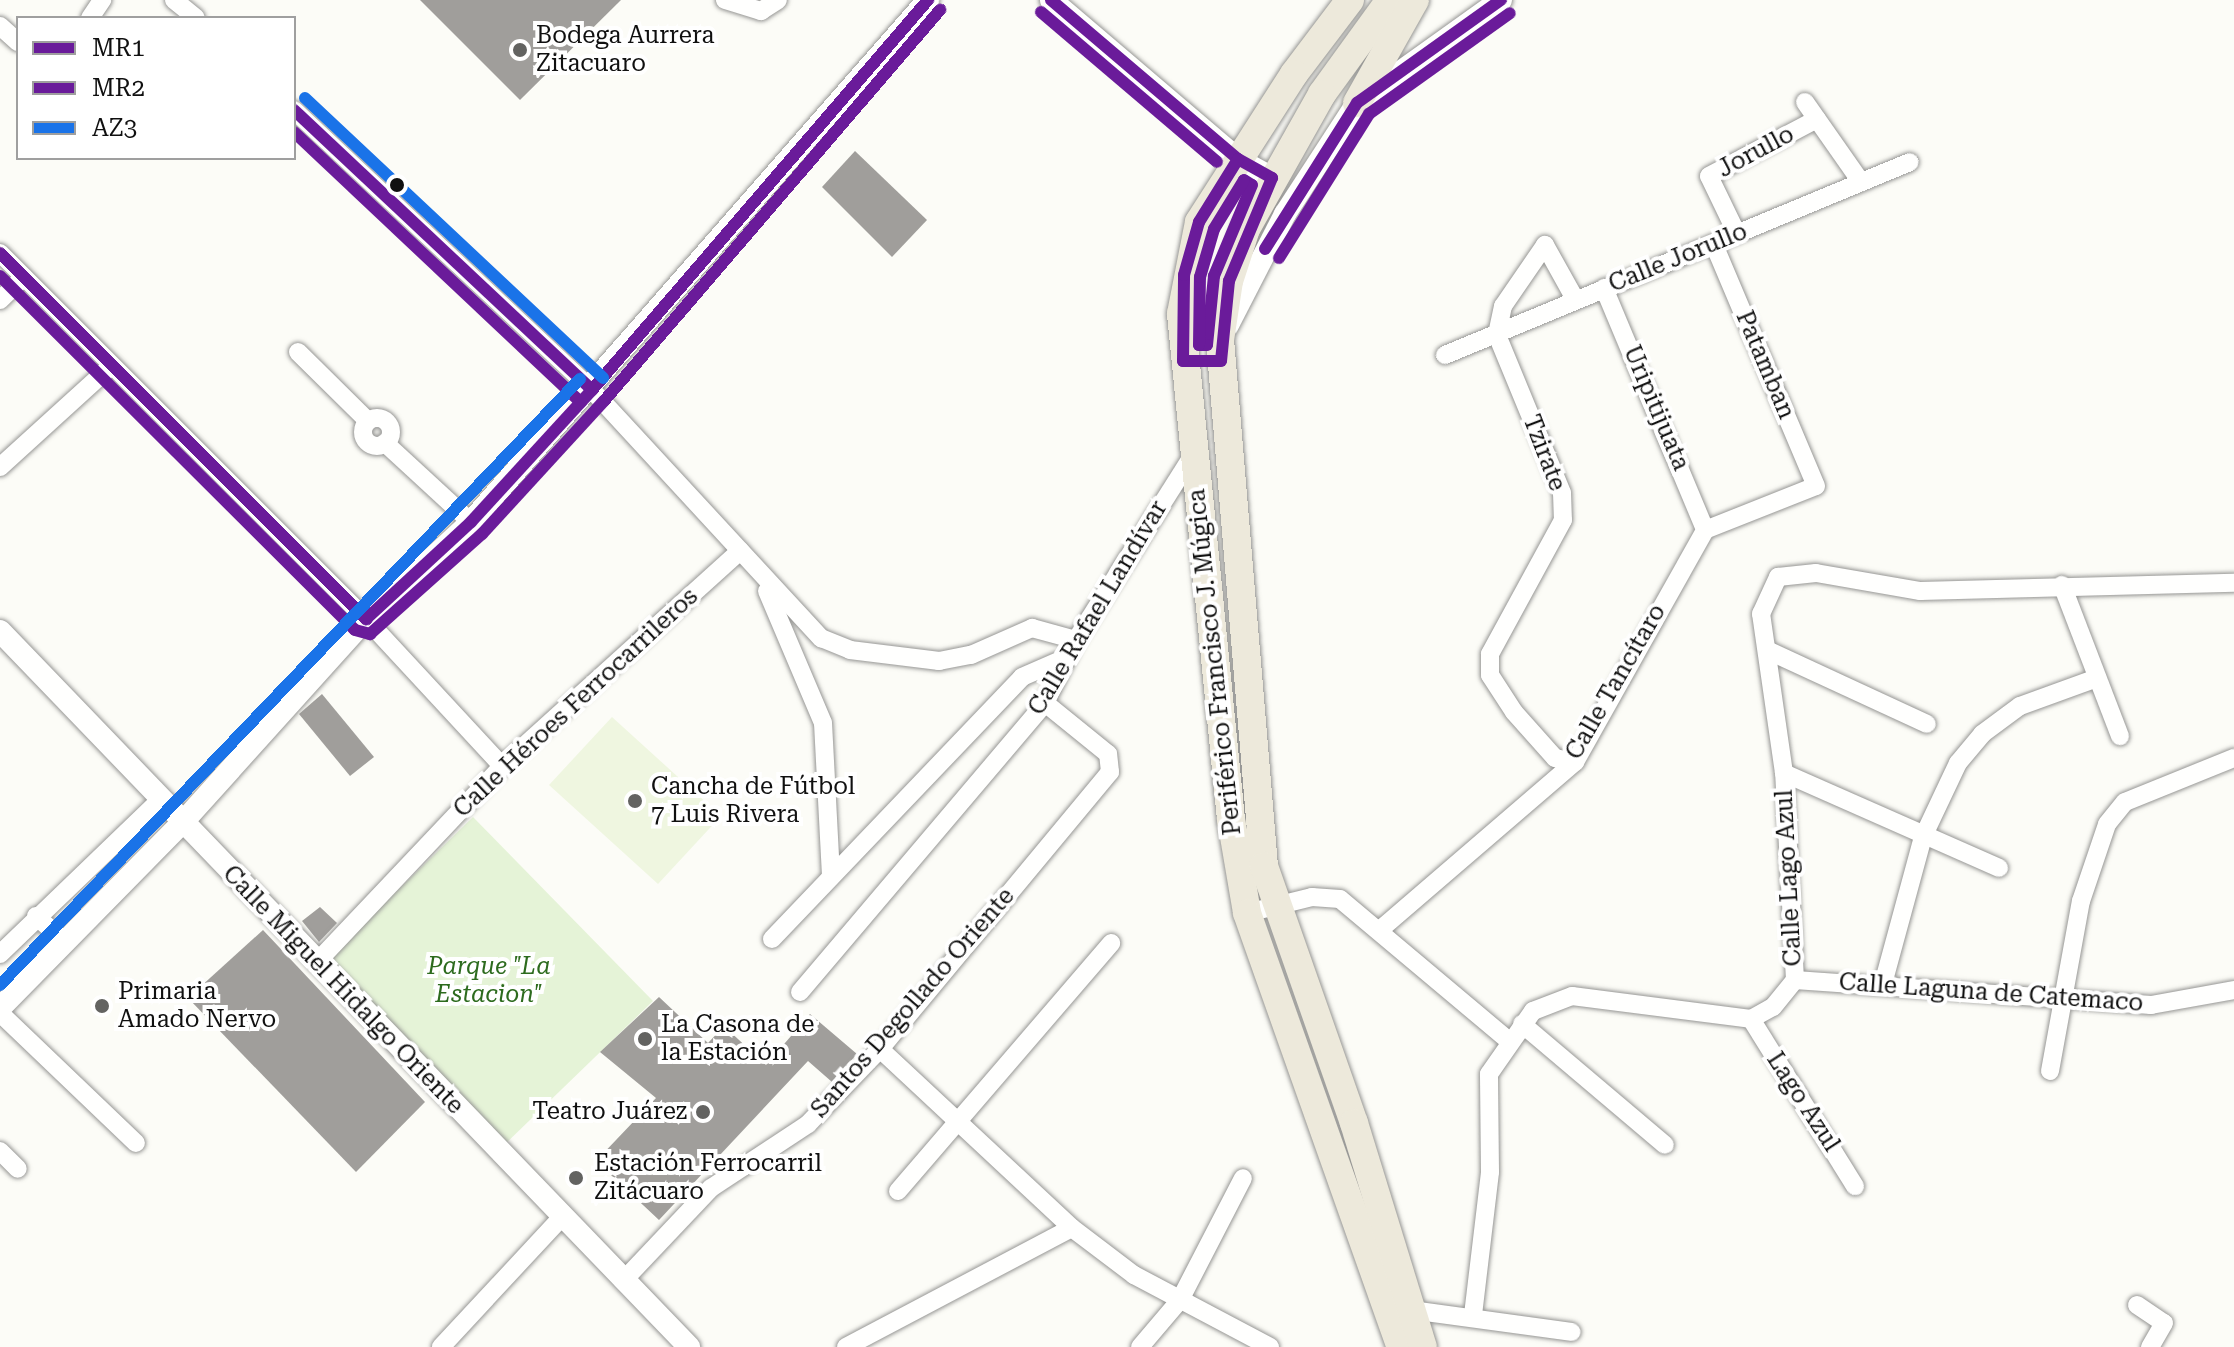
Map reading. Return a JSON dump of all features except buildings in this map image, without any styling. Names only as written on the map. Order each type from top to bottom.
[{"type":"main road","name":"Periférico Francisco J. Múgica","points":[[1350,0],[1238,159],[1199,222],[1184,275],[1183,361],[1231,819],[1401,1347]]},
{"type":"main road","name":"Periférico Francisco J. Múgica","points":[[1390,0],[1272,178],[1229,281],[1221,351],[1257,821],[1260,909],[1354,1123],[1423,1347]]},
{"type":"main road","points":[[1357,103],[1415,0]]},
{"type":"main road","points":[[1183,361],[1221,351]]},
{"type":"street","points":[[174,0],[194,16]]},
{"type":"street","points":[[725,0],[761,11],[778,0]]},
{"type":"street","points":[[136,1143],[0,1010],[183,822],[366,619],[471,522],[592,390],[928,0]]},
{"type":"street","points":[[1051,0],[1238,159],[1272,178]]},
{"type":"street","points":[[1221,351],[1285,214],[1357,103],[1501,0]]},
{"type":"street","points":[[0,26],[16,40]]},
{"type":"street","name":"Jorullo","points":[[1805,102],[1861,182]]},
{"type":"street","points":[[296,112],[592,390],[740,551],[765,584],[821,638],[890,657],[939,661],[971,655],[1032,628],[1072,648]]},
{"type":"street","name":"Jorullo","points":[[1737,234],[1709,176],[1817,119]]},
{"type":"street","name":"Calle Jorullo","points":[[1445,355],[1910,162]]},
{"type":"street","name":"Patamban","points":[[1705,530],[1816,486],[1714,244]]},
{"type":"street","points":[[1497,335],[1503,306],[1545,245],[1575,299]]},
{"type":"street","points":[[0,253],[366,619],[502,766]]},
{"type":"street","points":[[0,300],[24,277]]},
{"type":"street","name":"Uripitijuata","points":[[1604,288],[1705,530]]},
{"type":"street","name":"Tzirate","points":[[1497,335],[1562,493],[1563,520],[1490,654],[1490,675],[1514,712],[1555,758],[1575,762]]},
{"type":"street","points":[[298,352],[368,421],[376,418],[390,427],[385,443],[471,522]]},
{"type":"street","points":[[0,467],[111,366]]},
{"type":"street","name":"Calle Rafael Landívar","points":[[800,992],[1045,703],[1072,648],[1193,455]]},
{"type":"street","name":"Calle Tancítaro","points":[[1382,928],[1575,762],[1705,530]]},
{"type":"street","name":"Calle Héroes Ferrocarrileros","points":[[316,963],[502,766],[740,551]]},
{"type":"street","name":"Calle Lago Azul","points":[[1751,1019],[1773,1007],[1795,980],[1784,773],[1761,614],[1767,592],[1791,572],[1920,591],[2234,583]]},
{"type":"street","points":[[765,584],[823,723],[831,877]]},
{"type":"street","points":[[2062,585],[2120,736]]},
{"type":"street","name":"Calle Miguel Hidalgo Oriente","points":[[0,631],[561,1218],[689,1347]]},
{"type":"street","points":[[772,939],[1022,677],[1072,648]]},
{"type":"street","points":[[1767,650],[1927,724]]},
{"type":"street","points":[[1883,984],[1923,837],[1958,763],[1982,734],[2020,706],[2097,678]]},
{"type":"street","name":"Santos Degollado Oriente","points":[[623,1281],[711,1188],[808,1124],[880,1049],[1110,772],[1108,754],[1045,703]]},
{"type":"street","points":[[2050,1071],[2061,994],[2081,901],[2107,824],[2125,802],[2234,758]]},
{"type":"street","points":[[1784,773],[1999,868]]},
{"type":"street","points":[[1,952],[160,800]]},
{"type":"street","points":[[1260,909],[1312,897],[1340,899],[1382,928],[1509,1041]]},
{"type":"street","points":[[36,916],[64,941]]},
{"type":"street","points":[[898,1191],[961,1125],[1111,943]]},
{"type":"street","name":"Calle Laguna de Catemaco","points":[[1795,980],[2061,994],[2151,1005],[2234,990]]},
{"type":"street","points":[[1473,1315],[1490,1172],[1489,1074],[1509,1041],[1533,1011],[1572,996],[1751,1019]]},
{"type":"street","name":"Lago Azul","points":[[1751,1019],[1855,1186]]},
{"type":"street","points":[[1522,1024],[1665,1145]]},
{"type":"street","points":[[880,1049],[1072,1228],[1180,1300],[1270,1347]]},
{"type":"street","points":[[0,1151],[18,1169]]},
{"type":"street","points":[[1140,1347],[1180,1300],[1243,1178]]},
{"type":"street","points":[[441,1347],[561,1218]]},
{"type":"street","points":[[846,1347],[1072,1228]]},
{"type":"street","points":[[2137,1305],[2164,1323],[2150,1347]]},
{"type":"street","points":[[1411,1310],[1473,1315],[1495,1324],[1571,1332]]},
{"type":"green space","name":"Cancha de Fútbol 7 Luis Rivera","points":[[612,717],[721,816],[658,884],[549,785]]},
{"type":"green space","name":"Parque \"La Estacion\"","points":[[473,817],[653,1001],[504,1145],[325,961]]},
{"type":"transit line","name":"MR1","points":[[0,253],[366,619],[471,522],[592,390],[928,0]]},
{"type":"transit line","name":"MR1","points":[[1051,0],[1238,159]]},
{"type":"transit line","name":"MR1","points":[[1265,249],[1357,103],[1501,0]]},
{"type":"transit line","name":"MR2","points":[[0,276],[355,630],[370,634],[482,534],[604,401],[940,10]]},
{"type":"transit line","name":"MR2","points":[[1041,12],[1217,162]]},
{"type":"transit line","name":"MR2","points":[[1279,258],[1369,114],[1510,13]]},
{"type":"transit line","name":"AZ3","points":[[305,98],[603,378]]},
{"type":"transit line","name":"MR1","points":[[296,112],[592,390]]},
{"type":"transit line","name":"MR2","points":[[296,134],[581,402]]},
{"type":"transit line","name":"MR1","points":[[1238,159],[1272,178],[1229,281],[1221,361],[1183,361],[1184,275],[1199,222],[1238,159]]},
{"type":"transit line","name":"MR2","points":[[1244,180],[1252,185],[1214,276],[1207,345],[1199,345],[1200,277],[1214,229],[1244,180]]},
{"type":"transit line","name":"AZ3","points":[[0,985],[580,379]]},
{"type":"place","name":"Bodega Aurrera Zitacuaro","points":[[520,50]]},
{"type":"place","name":"Cancha de Fútbol 7 Luis Rivera","points":[[635,801]]},
{"type":"place","name":"Primaria Amado Nervo","points":[[102,1006]]},
{"type":"place","name":"La Casona de la Estación","points":[[645,1039]]},
{"type":"place","name":"Teatro Juárez","points":[[703,1112]]},
{"type":"place","name":"Estación Ferrocarril Zitácuaro","points":[[576,1178]]}]
